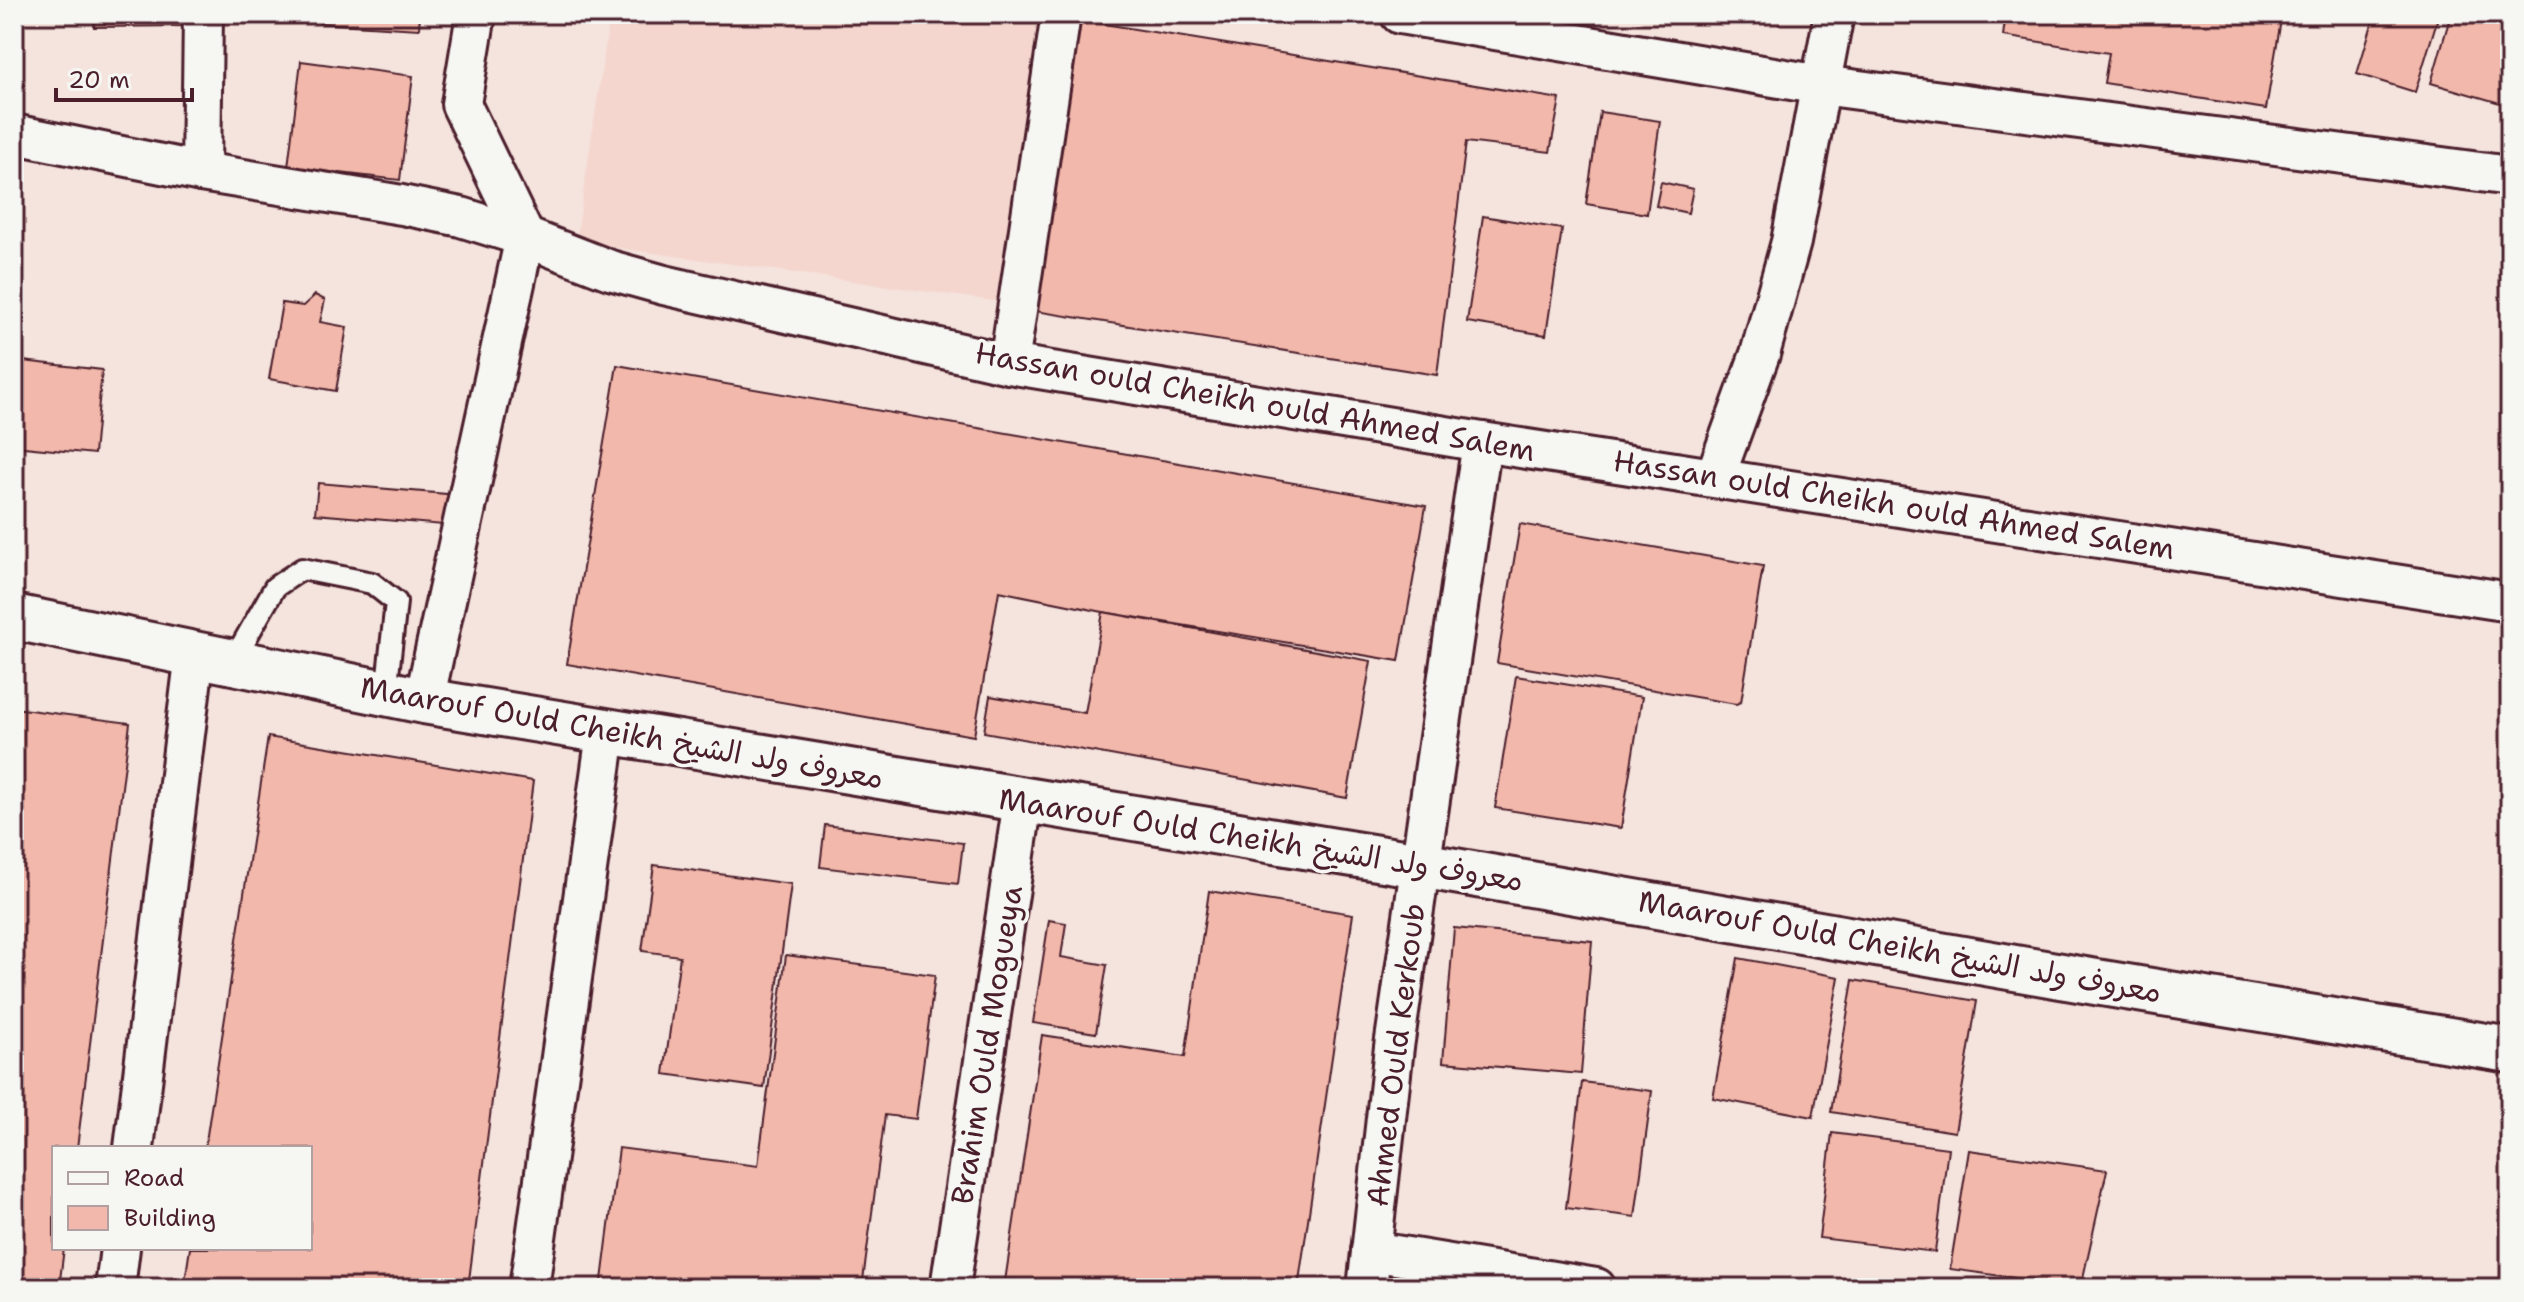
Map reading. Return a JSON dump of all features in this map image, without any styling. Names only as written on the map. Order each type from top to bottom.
[{"type":"street","points":[[201,172],[203,14]]},
{"type":"street","points":[[405,697],[525,237],[461,104],[476,14]]},
{"type":"street","points":[[1009,364],[1061,14]]},
{"type":"street","points":[[1400,14],[1821,85],[2510,176]]},
{"type":"street","points":[[1715,477],[1760,354],[1791,242],[1834,14]]},
{"type":"street","name":"Hassan ould Cheikh ould Ahmed Salem","points":[[14,134],[201,172],[461,217],[525,237],[610,270],[664,285],[1009,364],[1482,442],[2510,602]]},
{"type":"street","name":"Ahmed Ould Kerkoub","points":[[1367,1288],[1394,1047],[1482,442]]},
{"type":"street","name":"Maarouf Ould Cheikh معروف ولد الشيخ","points":[[14,617],[405,697],[606,733],[1420,865],[2510,1050]]},
{"type":"street","points":[[134,1146],[214,657]]},
{"type":"street","points":[[529,1288],[606,733]]},
{"type":"street","name":"Brahim Ould Mogueya","points":[[950,1288],[1023,801]]},
{"type":"street","points":[[115,1288],[120,1250]]},
{"type":"street","points":[[1371,1251],[1596,1288]]},
{"type":"lane","points":[[214,657],[275,587],[302,569],[372,583],[396,602],[405,697]]},
{"type":"shaded area","points":[[610,14],[1040,14],[1001,302],[576,242]]},
{"type":"building","points":[[95,14],[188,14],[188,26],[94,27]]},
{"type":"building","points":[[320,14],[420,14],[419,29],[319,23]]},
{"type":"building","points":[[2006,14],[2282,14],[2266,109],[2104,83],[2109,53],[2003,36]]},
{"type":"building","points":[[2375,14],[2439,14],[2415,92],[2357,74]]},
{"type":"building","points":[[2451,14],[2510,14],[2510,106],[2431,83]]},
{"type":"building","points":[[1074,19],[1560,99],[1550,152],[1466,142],[1437,375],[1035,311]]},
{"type":"building","points":[[301,61],[413,76],[400,180],[288,167]]},
{"type":"building","points":[[1600,112],[1660,121],[1647,214],[1586,204]]},
{"type":"building","points":[[1661,182],[1693,189],[1688,213],[1656,206]]},
{"type":"building","points":[[1483,216],[1562,229],[1546,335],[1467,322]]},
{"type":"building","points":[[315,295],[325,300],[320,322],[347,327],[336,391],[269,379],[282,303],[303,306]]},
{"type":"building","points":[[14,360],[102,370],[94,454],[14,446]]},
{"type":"building","points":[[617,365],[1426,506],[1399,661],[1103,612],[999,591],[974,736],[567,664]]},
{"type":"building","points":[[318,483],[458,495],[455,526],[315,514]]},
{"type":"building","points":[[1520,524],[1763,566],[1741,702],[1736,704],[1497,663]]},
{"type":"building","points":[[1103,612],[1371,661],[1347,798],[984,732],[990,696],[1085,713]]},
{"type":"building","points":[[1516,676],[1642,697],[1621,828],[1495,808]]},
{"type":"building","points":[[14,708],[130,723],[77,1146],[52,1146],[52,1250],[64,1250],[59,1288],[14,1288]]},
{"type":"building","points":[[268,737],[533,781],[468,1288],[184,1288],[190,1250],[312,1250],[312,1146],[205,1146]]},
{"type":"building","points":[[825,825],[963,843],[958,884],[820,867]]},
{"type":"building","points":[[654,865],[791,884],[764,1088],[664,1074],[680,956],[642,951]]},
{"type":"building","points":[[1209,891],[1353,914],[1298,1288],[1004,1288],[1042,1035],[1185,1057]]},
{"type":"building","points":[[1049,920],[1066,923],[1061,957],[1107,965],[1096,1033],[1033,1023]]},
{"type":"building","points":[[1454,928],[1592,941],[1581,1074],[1443,1062]]},
{"type":"building","points":[[786,955],[935,975],[916,1119],[885,1115],[862,1288],[601,1288],[619,1148],[758,1166]]},
{"type":"building","points":[[1738,958],[1839,977],[1813,1117],[1713,1098]]},
{"type":"building","points":[[1853,980],[1977,1001],[1955,1132],[1831,1112]]},
{"type":"building","points":[[1582,1082],[1652,1091],[1635,1217],[1566,1208]]},
{"type":"building","points":[[1832,1133],[1948,1148],[1935,1252],[1819,1238]]},
{"type":"building","points":[[1969,1150],[2107,1170],[2081,1287],[1950,1269]]}]
